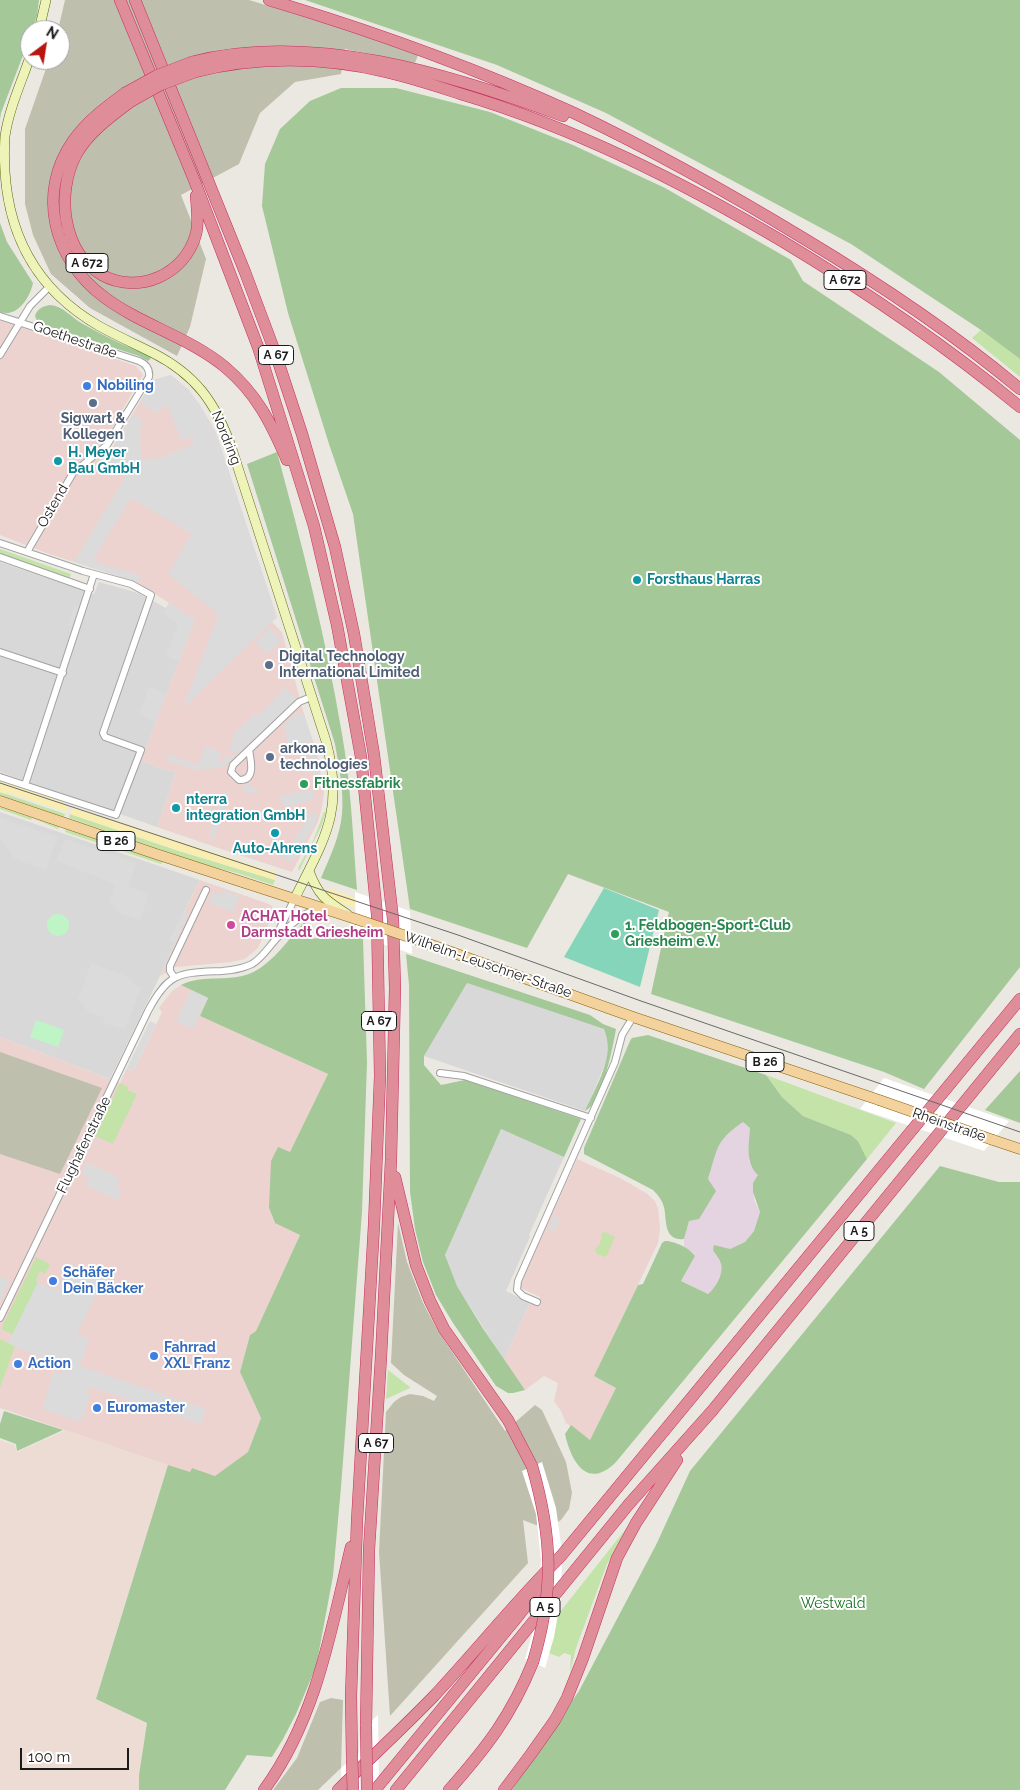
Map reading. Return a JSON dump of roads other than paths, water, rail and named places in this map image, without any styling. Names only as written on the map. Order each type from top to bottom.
[{"type":"highway","name":"A 67","points":[[120,0],[195,182],[258,347],[314,526],[337,625],[361,758],[377,915],[380,1076],[374,1225],[357,1521],[331,1634],[316,1688],[304,1718],[284,1758],[264,1790]]},
{"type":"highway","name":"A 67","points":[[135,0],[234,245],[275,352],[302,434],[335,547],[354,634],[374,755],[393,919],[395,988],[391,1160],[382,1357],[369,1550],[366,1726],[367,1790]]},
{"type":"highway","points":[[269,0],[354,27],[466,67],[587,119],[663,159]]},
{"type":"highway","points":[[194,67],[225,55],[264,51],[310,52],[370,60],[462,82],[540,107],[663,159]]},
{"type":"highway","name":"A 672","points":[[196,348],[133,316],[94,290],[73,267],[58,238],[52,200],[61,162],[81,131],[103,109],[160,85],[194,67],[268,61],[322,62],[363,67],[417,80],[493,103],[557,126],[657,172],[798,251],[908,322],[1020,407]]},
{"type":"highway","name":"A 672","points":[[128,97],[90,136],[76,155],[70,172],[65,211],[68,227],[78,252],[85,261],[102,275],[122,282],[133,283],[149,281],[174,269],[188,253],[196,233],[198,217],[195,182]]},
{"type":"highway","name":"A 672","points":[[663,159],[762,213],[850,266],[927,319],[1020,389]]},
{"type":"highway","name":"A 67","points":[[196,348],[223,365],[259,403],[271,423],[314,526]]},
{"type":"highway","name":"A 5","points":[[338,1790],[431,1699],[534,1583],[561,1556],[1020,999]]},
{"type":"highway","name":"A 5","points":[[396,1790],[629,1504],[699,1427],[1020,1034]]},
{"type":"highway","name":"A 67","points":[[391,1160],[416,1264],[430,1301],[444,1329],[508,1420],[532,1466],[543,1512],[550,1571],[546,1612],[533,1662],[523,1687],[498,1732],[449,1790]]},
{"type":"highway","name":"A 5","points":[[504,1790],[531,1754],[567,1698],[603,1602],[617,1558],[699,1427]]},
{"type":"highway","points":[[352,1790],[351,1696],[357,1521]]},
{"type":"highway","points":[[375,1790],[519,1615],[561,1556]]},
{"type":"main road","points":[[41,20],[46,0]]},
{"type":"main road","name":"Nordring","points":[[25,70],[9,116],[1,173],[3,198],[9,224],[30,263],[49,288],[73,309],[98,326],[170,362],[194,381],[212,403],[231,446],[329,752],[334,790],[328,827],[319,850],[294,900]]},
{"type":"main road","name":"Wilhelm-Leuschner-Straße","points":[[0,801],[412,938],[633,1017],[874,1099]]},
{"type":"main road","points":[[308,871],[318,892],[330,903],[356,919]]},
{"type":"main road","name":"Rheinstraße","points":[[874,1099],[1020,1149]]},
{"type":"street","points":[[0,355],[30,306],[49,288]]},
{"type":"street","name":"Goethestraße","points":[[0,316],[139,361],[148,367]]},
{"type":"street","name":"Ostend","points":[[27,552],[73,473],[102,450],[110,440],[149,377],[148,367]]},
{"type":"street","points":[[0,543],[94,574],[131,584],[151,595],[103,733],[105,737],[141,750],[116,816],[0,776]]},
{"type":"street","points":[[0,558],[90,589]]},
{"type":"street","points":[[26,785],[94,574]]},
{"type":"street","points":[[0,652],[62,673]]},
{"type":"street","points":[[249,750],[299,702],[311,698]]},
{"type":"street","points":[[206,890],[170,966],[170,971],[174,977],[192,972],[240,969],[256,961],[296,920],[318,908]]},
{"type":"street","points":[[274,942],[294,900]]},
{"type":"street","name":"Flughafenstraße","points":[[0,1318],[154,999],[166,983],[174,977]]},
{"type":"street","points":[[537,1302],[520,1294],[517,1290],[518,1281],[615,1062],[622,1035],[633,1017]]},
{"type":"street","points":[[440,1072],[464,1076],[591,1118]]},
{"type":"tram line","points":[[0,783],[458,935],[641,1001],[1020,1132]]},
{"type":"place","name":"Nobiling","points":[[87,386]]},
{"type":"place","name":"Sigwart & Kollegen","points":[[93,403]]},
{"type":"place","name":"H. Meyer Bau GmbH","points":[[58,461]]},
{"type":"place","name":"Forsthaus Harras","points":[[637,580]]},
{"type":"place","name":"Digital Technology International Limited","points":[[269,665]]},
{"type":"place","name":"arkona technologies","points":[[270,757]]},
{"type":"place","name":"Fitnessfabrik","points":[[304,784]]},
{"type":"place","name":"nterra integration GmbH","points":[[176,808]]},
{"type":"place","name":"Auto-Ahrens","points":[[275,833]]},
{"type":"place","name":"ACHAT Hotel Darmstadt Griesheim","points":[[231,925]]},
{"type":"place","name":"1. Feldbogen-Sport-Club Griesheim e.V.","points":[[615,934]]},
{"type":"place","name":"Schäfer Dein Bäcker","points":[[53,1281]]},
{"type":"place","name":"Fahrrad XXL Franz","points":[[154,1356]]},
{"type":"place","name":"Action","points":[[18,1364]]},
{"type":"place","name":"Euromaster","points":[[97,1408]]},
{"type":"park label","name":"Westwald","points":[[833,1604]]}]
